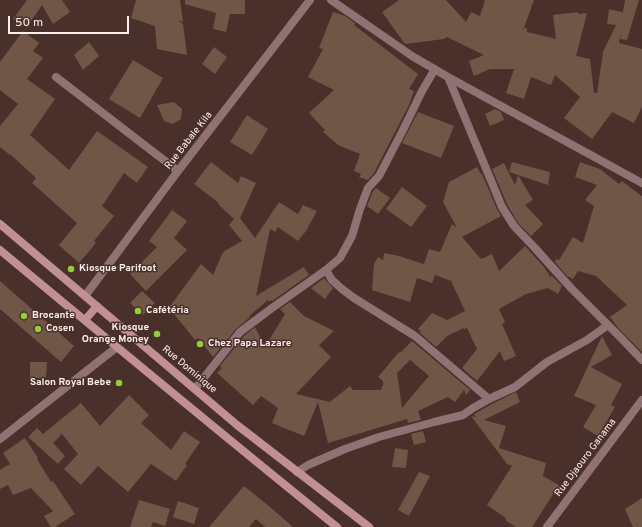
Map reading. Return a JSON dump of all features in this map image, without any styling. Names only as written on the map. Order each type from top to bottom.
[{"type":"main road","name":"Rue Dominique","points":[[0,224],[237,424],[369,527]]},
{"type":"main road","points":[[0,250],[337,527]]},
{"type":"main road","points":[[85,320],[97,306]]},
{"type":"street","name":"Rue Babale Kila","points":[[85,296],[178,171],[310,0]]},
{"type":"street","points":[[331,0],[412,56],[642,183]]},
{"type":"street","points":[[195,389],[240,332],[326,270],[340,258],[352,236],[368,188],[378,176],[435,69]]},
{"type":"street","points":[[56,77],[178,171]]},
{"type":"street","points":[[448,77],[502,206],[514,226],[571,288],[642,360]]},
{"type":"street","points":[[326,270],[332,280],[342,289],[415,336],[489,399]]},
{"type":"street","points":[[297,472],[308,465],[345,449],[380,437],[464,415],[489,399],[515,387],[548,362],[587,340],[608,325]]},
{"type":"street","points":[[0,440],[117,347]]},
{"type":"street","name":"Rue Djaouro Ganama","points":[[547,527],[642,400]]},
{"type":"building","points":[[27,0],[62,0],[70,12],[53,24],[42,5],[26,28],[13,19]]},
{"type":"building","points":[[136,0],[180,0],[183,22],[178,20],[183,24],[187,55],[157,49],[155,26],[131,18]]},
{"type":"building","points":[[185,0],[245,0],[245,14],[230,14],[226,32],[213,29],[216,13],[185,4]]},
{"type":"building","points":[[399,0],[446,0],[466,22],[471,12],[480,16],[485,0],[534,0],[524,28],[527,28],[527,32],[556,39],[553,15],[578,12],[578,14],[587,13],[576,56],[590,59],[594,93],[597,93],[603,52],[616,25],[607,24],[609,9],[623,12],[625,0],[639,0],[627,40],[620,39],[621,30],[619,43],[642,49],[642,107],[634,123],[612,112],[592,139],[564,118],[580,97],[555,75],[551,85],[531,77],[524,99],[506,93],[514,69],[490,69],[474,76],[469,61],[484,55],[447,37],[444,39],[405,44],[382,12]]},
{"type":"building","points":[[333,12],[345,16],[355,23],[354,25],[418,74],[409,89],[414,91],[409,105],[374,173],[368,180],[359,177],[361,174],[354,171],[360,154],[338,145],[323,132],[325,130],[309,113],[334,90],[308,77],[323,49],[319,48]]},
{"type":"building","points":[[23,31],[39,43],[33,51],[43,58],[27,79],[55,99],[30,135],[69,170],[97,131],[148,167],[137,183],[124,173],[102,206],[114,216],[94,241],[96,243],[79,263],[59,245],[77,223],[32,183],[36,178],[10,154],[0,147],[0,126],[18,104],[0,90],[0,62]]},
{"type":"building","points":[[89,42],[99,56],[83,70],[74,55]]},
{"type":"building","points":[[214,47],[227,57],[215,74],[202,64]]},
{"type":"building","points":[[133,60],[163,78],[140,118],[109,99]]},
{"type":"building","points":[[174,102],[182,109],[181,119],[173,124],[164,121],[157,105]]},
{"type":"building","points":[[495,109],[501,112],[504,120],[490,126],[485,114]]},
{"type":"building","points":[[418,112],[454,126],[441,158],[402,143]]},
{"type":"building","points":[[247,115],[268,129],[252,155],[230,142]]},
{"type":"building","points":[[211,162],[238,183],[241,176],[256,183],[240,218],[255,238],[279,202],[298,214],[303,205],[317,211],[306,231],[298,241],[278,227],[275,232],[270,229],[256,296],[304,267],[309,275],[272,301],[271,300],[269,302],[268,300],[249,316],[250,317],[236,329],[213,357],[198,338],[195,340],[174,314],[168,309],[201,264],[213,275],[223,252],[242,241],[229,225],[234,219],[218,204],[219,203],[194,184]]},
{"type":"building","points":[[512,162],[550,172],[548,185],[509,172]]},
{"type":"building","points":[[580,162],[600,169],[619,184],[622,181],[642,196],[642,352],[618,328],[610,317],[627,305],[596,276],[578,271],[573,279],[567,276],[555,262],[556,259],[559,260],[573,237],[583,243],[594,206],[585,200],[597,185],[575,177]]},
{"type":"building","points":[[504,163],[515,185],[518,175],[533,200],[525,205],[543,224],[531,236],[518,223],[507,204],[492,169]]},
{"type":"building","points":[[477,167],[482,174],[501,216],[462,237],[481,259],[492,254],[499,271],[525,246],[544,267],[551,278],[551,275],[562,286],[558,294],[548,288],[526,294],[499,309],[505,322],[502,324],[516,356],[504,361],[500,351],[477,381],[462,368],[477,349],[467,328],[447,336],[436,347],[419,332],[421,331],[418,329],[432,313],[447,320],[465,311],[451,281],[435,275],[432,283],[417,278],[410,302],[372,290],[374,264],[378,257],[383,260],[384,253],[424,264],[429,249],[440,252],[452,224],[457,228],[443,202],[449,182]]},
{"type":"building","points":[[402,187],[427,206],[411,227],[386,209]]},
{"type":"building","points":[[376,188],[390,198],[378,214],[367,206],[373,191]]},
{"type":"building","points":[[172,210],[187,221],[174,238],[187,250],[146,291],[130,274],[157,247],[149,241]]},
{"type":"building","points":[[324,278],[333,288],[325,299],[311,288]]},
{"type":"building","points":[[0,281],[74,346],[61,362],[0,309]]},
{"type":"building","points":[[142,291],[155,303],[143,315],[130,303]]},
{"type":"building","points":[[290,302],[304,316],[334,331],[319,345],[331,357],[296,394],[330,402],[350,386],[353,390],[382,390],[381,387],[383,386],[383,381],[378,377],[399,352],[400,353],[412,341],[470,390],[466,395],[464,390],[455,402],[448,397],[418,411],[421,420],[408,423],[407,419],[328,443],[318,402],[304,436],[272,423],[278,408],[261,396],[253,405],[217,373],[222,368],[220,366],[244,336],[255,327],[265,347],[285,314],[280,309]],"holes":[[[410,360],[429,376],[402,408],[397,373]]]},
{"type":"building","points":[[602,336],[612,355],[591,367],[622,384],[611,405],[615,407],[598,436],[583,427],[596,405],[574,396]]},
{"type":"building","points":[[30,362],[47,362],[46,378],[30,378]]},
{"type":"building","points":[[516,392],[520,402],[484,420],[506,426],[499,448],[546,463],[543,476],[559,485],[532,527],[516,527],[487,505],[512,466],[507,464],[471,416],[476,417],[474,414]]},
{"type":"building","points":[[129,395],[149,415],[141,423],[171,450],[184,431],[200,442],[185,464],[187,465],[176,481],[151,464],[128,492],[98,466],[81,485],[64,469],[78,454],[62,434],[53,443],[65,456],[58,464],[28,437],[37,428],[43,434],[81,403],[100,426]]},
{"type":"building","points":[[423,431],[426,442],[414,445],[411,434]]},
{"type":"building","points":[[25,438],[51,482],[53,481],[75,514],[55,527],[51,527],[44,516],[53,511],[31,488],[13,495],[8,485],[0,489],[0,470],[10,464],[3,453]]},
{"type":"building","points":[[395,448],[408,450],[406,468],[392,467]]},
{"type":"building","points":[[419,472],[430,476],[409,516],[398,510]]},
{"type":"building","points":[[244,486],[293,527],[265,527],[256,519],[249,527],[209,527]]},
{"type":"building","points":[[642,498],[642,527],[633,527],[625,509]]},
{"type":"building","points":[[139,500],[170,509],[165,526],[153,522],[151,527],[130,527]]},
{"type":"building","points":[[178,501],[199,508],[194,524],[173,517]]},
{"type":"place","name":"Kiosque Parifoot","points":[[71,269]]},
{"type":"place","name":"Cafétéria","points":[[138,311]]},
{"type":"place","name":"Brocante","points":[[24,316]]},
{"type":"place","name":"Cosen","points":[[38,329]]},
{"type":"place","name":"Kiosque Orange Money","points":[[157,334]]},
{"type":"place","name":"Chez Papa Lazare","points":[[200,344]]},
{"type":"place","name":"Salon Royal Bebe","points":[[119,383]]}]
